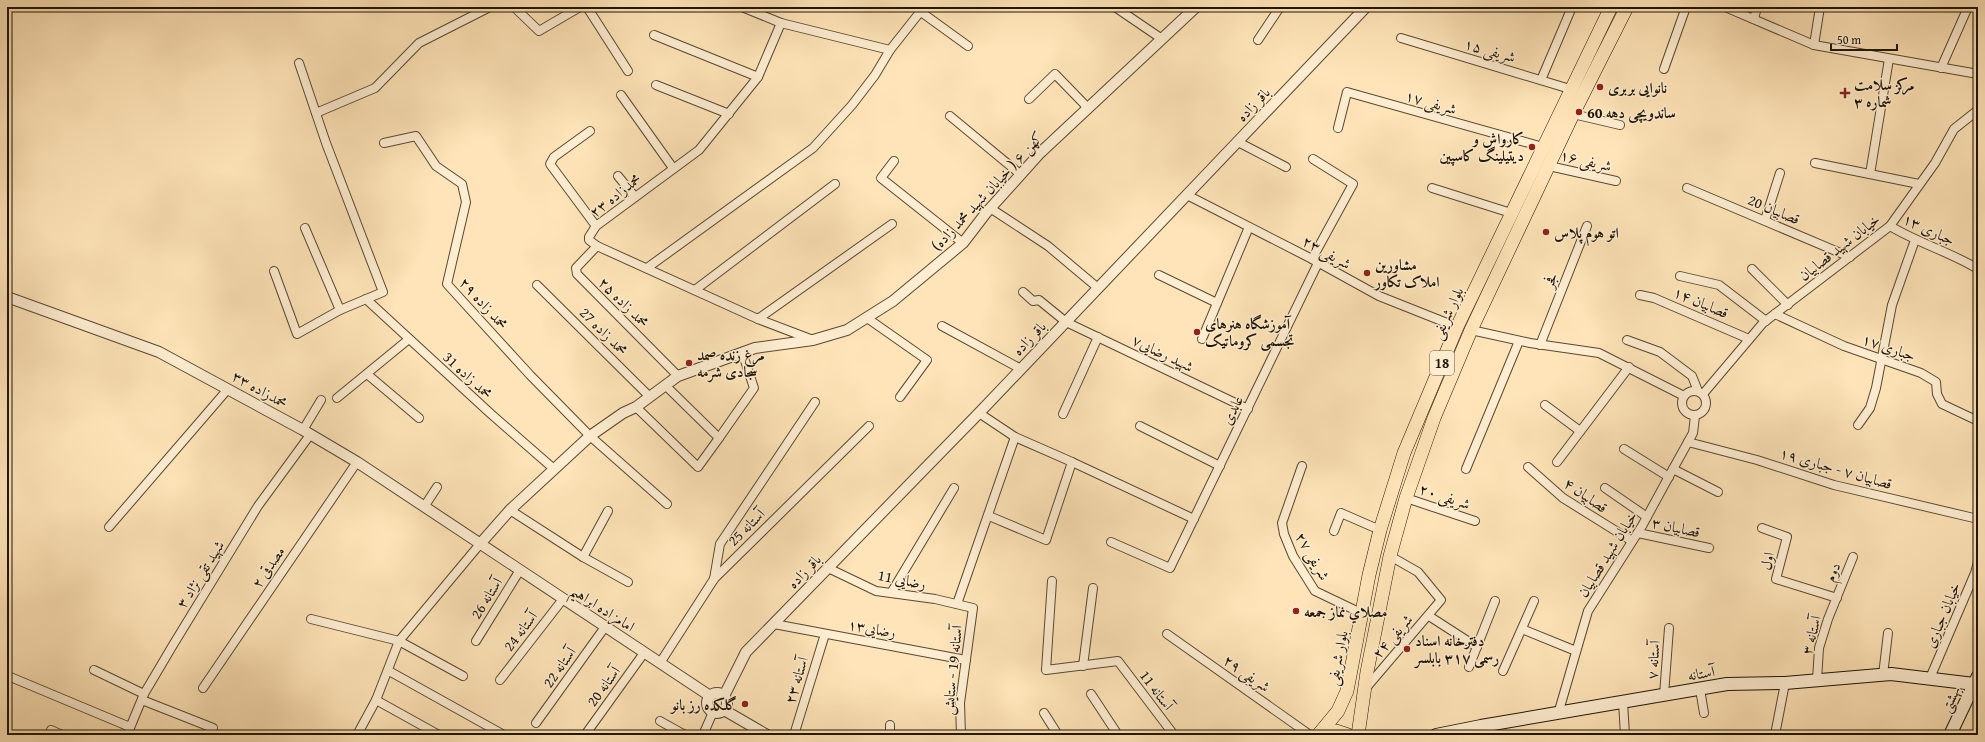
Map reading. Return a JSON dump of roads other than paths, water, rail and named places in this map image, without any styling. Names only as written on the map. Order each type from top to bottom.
[{"type":"main road","name":"بلوار شریفی","points":[[1316,735],[1338,711],[1345,697],[1355,651],[1361,613],[1380,530],[1404,453],[1457,327],[1570,89],[1611,7]]},
{"type":"main road","name":"بلوار شریفی","points":[[1358,735],[1363,696],[1390,556],[1406,498],[1434,418],[1472,330],[1573,114],[1627,7]]},
{"type":"main road","points":[[1457,327],[1472,330]]},
{"type":"main road","name":"آستانه","points":[[1436,735],[1480,730],[1558,714],[1727,684],[1785,682],[1883,675],[1977,682]]},
{"type":"main road","name":"بهشتی","points":[[1951,735],[1977,682]]},
{"type":"main road","points":[[1345,697],[1346,705],[1350,709],[1355,708],[1363,696]]},
{"type":"main road","points":[[1316,735],[1336,731],[1348,735]]},
{"type":"street","points":[[316,113],[375,88],[418,43],[490,7]]},
{"type":"street","points":[[514,7],[539,31],[580,7]]},
{"type":"street","points":[[587,7],[628,70]]},
{"type":"street","points":[[742,7],[781,23],[890,50]]},
{"type":"street","points":[[1115,7],[1162,39]]},
{"type":"street","name":"کهن ۶ ( خیابان شهید محمد زاده)","points":[[480,544],[510,510],[590,436],[624,413],[636,407],[678,376],[755,348],[813,340],[846,330],[894,301],[963,244],[990,208],[1040,153],[1196,7]]},
{"type":"street","points":[[1258,40],[1280,7]]},
{"type":"street","name":"باقر زاده","points":[[724,696],[746,652],[980,413],[1366,7]]},
{"type":"street","points":[[1541,80],[1572,7]]},
{"type":"street","points":[[1664,69],[1686,7]]},
{"type":"street","points":[[1725,7],[1814,45],[1978,74]]},
{"type":"street","points":[[1754,19],[1758,7]]},
{"type":"street","points":[[1814,45],[1820,7]]},
{"type":"street","points":[[1941,68],[1968,7]]},
{"type":"street","points":[[647,268],[813,148],[852,105],[875,75],[890,50],[923,10],[968,46]]},
{"type":"street","name":"محمدزاده ۲۳","points":[[597,246],[589,240],[588,237],[596,226],[699,150],[729,114],[758,77],[781,23]]},
{"type":"street","points":[[654,35],[758,77]]},
{"type":"street","name":"شریفی ۱۵","points":[[1401,38],[1570,89]]},
{"type":"street","points":[[1870,174],[1889,59]]},
{"type":"street","points":[[274,271],[297,334],[340,310],[383,292],[316,113],[299,63]]},
{"type":"street","points":[[1029,99],[1055,74],[1088,108]]},
{"type":"street","points":[[656,85],[729,114]]},
{"type":"street","name":"شریفی ۱۷","points":[[1338,128],[1347,92],[1543,147]]},
{"type":"street","points":[[622,95],[673,168]]},
{"type":"street","name":"خیابان شهید قصابیان","points":[[1700,392],[1766,320],[1788,305],[1890,226],[1935,163],[1954,129],[1978,110]]},
{"type":"street","points":[[1573,114],[1620,125]]},
{"type":"street","points":[[950,116],[1020,174]]},
{"type":"street","points":[[590,131],[554,157],[550,164],[596,226]]},
{"type":"street","name":"محمد زاده ۲۹","points":[[384,143],[416,136],[436,166],[462,184],[466,202],[447,284],[530,375],[590,436]]},
{"type":"street","points":[[1238,142],[1286,167]]},
{"type":"street","name":"عابدی","points":[[1111,542],[1170,568],[1248,409],[1315,261],[1353,184],[1313,159]]},
{"type":"street","points":[[894,162],[881,178],[963,244]]},
{"type":"street","points":[[1815,163],[1919,184]]},
{"type":"street","name":"شریفی ۱۶","points":[[1549,166],[1616,181]]},
{"type":"street","points":[[1765,220],[1780,173]]},
{"type":"street","points":[[618,176],[635,197]]},
{"type":"street","points":[[695,290],[835,184]]},
{"type":"street","points":[[1432,188],[1511,212]]},
{"type":"street","name":"قصابیان 20","points":[[1687,188],[1850,257]]},
{"type":"street","name":"شریفی ۲۳","points":[[1187,195],[1379,296],[1457,327]]},
{"type":"street","points":[[990,208],[1048,246],[1098,288]]},
{"type":"street","points":[[758,319],[892,224]]},
{"type":"street","name":"فجر","points":[[1540,345],[1586,226]]},
{"type":"street","name":"جباری ۱۳","points":[[1890,226],[1915,240],[1978,268]]},
{"type":"street","points":[[1202,339],[1249,227]]},
{"type":"street","points":[[305,228],[340,310]]},
{"type":"street","points":[[1858,425],[1870,408],[1892,305],[1915,240]]},
{"type":"street","points":[[597,246],[758,319],[813,340]]},
{"type":"street","name":"محمد زاده ۲۵","points":[[597,246],[576,268],[577,274],[678,376]]},
{"type":"street","points":[[1752,269],[1788,305]]},
{"type":"street","points":[[1159,275],[1217,303]]},
{"type":"street","points":[[1680,276],[1719,285],[1766,320]]},
{"type":"street","name":"محمد زاده 27","points":[[537,286],[650,397]]},
{"type":"street","name":"شهید رضایی۷","points":[[1023,292],[1033,301],[1039,300],[1066,322],[1248,409]]},
{"type":"street","name":"قصابیان ۱۴","points":[[1640,295],[1654,298],[1749,339]]},
{"type":"street","name":"محمدزاده ۳۳","points":[[7,297],[159,352],[357,462],[480,544]]},
{"type":"street","name":"محمد زاده 31","points":[[366,299],[490,414],[554,468]]},
{"type":"street","name":"جباری ۱۷","points":[[1775,314],[1844,346],[1921,373],[1936,382],[1937,394],[1942,404],[1978,421]]},
{"type":"street","points":[[868,318],[927,360],[900,397]]},
{"type":"street","points":[[942,326],[1021,369]]},
{"type":"street","points":[[1472,330],[1540,345],[1599,353],[1684,396]]},
{"type":"street","points":[[1063,414],[1098,337]]},
{"type":"street","points":[[337,398],[409,339]]},
{"type":"street","points":[[1627,340],[1660,352],[1692,376],[1707,405],[1700,414],[1695,416],[1685,412],[1682,401],[1684,396],[1692,390],[1700,392]]},
{"type":"street","points":[[1466,469],[1519,341]]},
{"type":"street","points":[[636,407],[698,468],[754,388],[742,352]]},
{"type":"street","points":[[1557,462],[1630,368]]},
{"type":"street","points":[[367,374],[419,418]]},
{"type":"street","points":[[666,386],[719,438]]},
{"type":"street","points":[[109,527],[228,389]]},
{"type":"street","name":"شهید تقی نژاد ۳","points":[[128,731],[143,697],[258,506],[307,433],[321,400]]},
{"type":"street","points":[[714,579],[720,544],[815,402]]},
{"type":"street","points":[[1545,404],[1580,431]]},
{"type":"street","points":[[980,413],[1015,438],[1072,462],[1194,519]]},
{"type":"street","name":"خیابان شهید قصابیان","points":[[1558,714],[1588,611],[1638,533],[1669,477],[1693,433],[1695,416]]},
{"type":"street","name":"آستانه 25","points":[[660,663],[714,579],[869,426]]},
{"type":"street","points":[[1140,426],[1220,466]]},
{"type":"street","points":[[590,436],[667,504]]},
{"type":"street","points":[[957,604],[1015,438]]},
{"type":"street","name":"قصابيان ۷ - جباری ۱۹","points":[[1688,442],[1757,460],[1834,485],[1978,519]]},
{"type":"street","points":[[1624,449],[1669,477]]},
{"type":"street","name":"مصدقی ۲","points":[[203,688],[357,462]]},
{"type":"street","points":[[989,516],[1046,540],[1072,462]]},
{"type":"street","name":"شریفی ۲۷","points":[[1302,466],[1282,523],[1284,534],[1293,556],[1315,591],[1361,613]]},
{"type":"street","name":"قصابیان ۴","points":[[1528,467],[1563,498],[1632,541]]},
{"type":"street","points":[[1673,469],[1718,492]]},
{"type":"street","points":[[424,507],[437,487]]},
{"type":"street","points":[[891,593],[954,488]]},
{"type":"street","points":[[1605,488],[1647,517]]},
{"type":"street","name":"شریفی ۲۰","points":[[1406,498],[1475,520]]},
{"type":"street","points":[[510,510],[583,557],[628,582]]},
{"type":"street","points":[[583,557],[608,511]]},
{"type":"street","points":[[1334,531],[1341,513],[1380,530]]},
{"type":"street","name":"اول","points":[[1762,528],[1787,537],[1776,579],[1837,598]]},
{"type":"street","name":"قصابیان ۳","points":[[1638,533],[1709,548]]},
{"type":"street","points":[[357,735],[376,700],[399,641],[480,544]]},
{"type":"street","name":"امامزاده ابراهیم","points":[[480,544],[710,696]]},
{"type":"street","name":"شریفی ۲۴","points":[[1363,696],[1441,600],[1418,572],[1390,556]]},
{"type":"street","name":"دوم","points":[[1837,598],[1853,557]]},
{"type":"street","name":"خیابان جباری","points":[[1930,678],[1975,573],[1978,562]]},
{"type":"street","name":"رضایی 11","points":[[828,568],[876,591],[973,608]]},
{"type":"street","name":"آستانه 26","points":[[476,641],[520,570]]},
{"type":"street","points":[[1052,581],[1046,670],[1083,666],[1093,588]]},
{"type":"street","name":"آستانه ۳","points":[[1817,680],[1819,648],[1828,619],[1837,598]]},
{"type":"street","name":"آستانه 24","points":[[500,680],[563,599]]},
{"type":"street","points":[[1469,667],[1495,601]]},
{"type":"street","points":[[1503,671],[1534,601]]},
{"type":"street","name":"آستانه 19 - ستایش","points":[[961,735],[960,704],[973,608]]},
{"type":"street","points":[[1428,616],[1477,647]]},
{"type":"street","points":[[311,619],[399,641],[463,676]]},
{"type":"street","name":"رضایی۱۳","points":[[774,624],[966,660]]},
{"type":"street","name":"آستانه 22","points":[[536,724],[605,627]]},
{"type":"street","name":"آستانه ۷","points":[[1664,695],[1669,628]]},
{"type":"street","points":[[1522,629],[1576,651]]},
{"type":"street","points":[[1883,675],[1888,633]]},
{"type":"street","name":"آستانه ۲۳","points":[[794,735],[825,634]]},
{"type":"street","name":"شریفی ۲۹","points":[[1167,634],[1316,735]]},
{"type":"street","name":"آستانه 20","points":[[585,735],[644,653]]},
{"type":"street","name":"آستانه 11","points":[[1083,666],[1118,661],[1174,735]]},
{"type":"street","points":[[94,670],[143,697],[213,728]]},
{"type":"street","points":[[388,671],[504,735]]},
{"type":"street","points":[[8,676],[128,731]]},
{"type":"street","points":[[1776,735],[1785,682]]},
{"type":"street","points":[[1700,689],[1704,713]]},
{"type":"street","points":[[713,712],[708,705],[710,696],[716,693],[724,696],[727,701],[724,710]]},
{"type":"street","points":[[1091,694],[1118,735]]},
{"type":"street","points":[[376,700],[439,735]]},
{"type":"street","points":[[1623,702],[1625,735]]},
{"type":"street","points":[[713,712],[724,710]]},
{"type":"street","points":[[724,710],[753,732],[767,735]]},
{"type":"street","points":[[703,735],[713,712]]},
{"type":"street","points":[[1044,713],[1058,735]]},
{"type":"street","points":[[660,721],[685,735]]},
{"type":"street","points":[[890,725],[890,735]]},
{"type":"street","points":[[51,730],[62,735]]},
{"type":"place","name":"نانوایی بربری","points":[[1600,87]]},
{"type":"place","name":"مرکز سلامت شماره ۳","points":[[1845,93]]},
{"type":"place","name":"ساندویچی دهه 60","points":[[1579,112]]},
{"type":"place","name":"کارواش و دیتیلینگ کاسپین","points":[[1532,147]]},
{"type":"place","name":"اتو هوم پلاس","points":[[1546,232]]},
{"type":"place","name":"مشاورین املاک تکاور","points":[[1367,273]]},
{"type":"place","name":"آموزشگاه هنرهای تجسمی کروماتیک","points":[[1197,332]]},
{"type":"place","name":"مرغ زنده صمد سجادی شرمه","points":[[689,363]]},
{"type":"place","name":"مصلاي نماز جمعه","points":[[1296,611]]},
{"type":"place","name":"دفترخانه اسناد رسمی ۳۱۷ بابلسر","points":[[1407,649]]},
{"type":"place","name":"گلکده رز بانو","points":[[745,704]]}]
